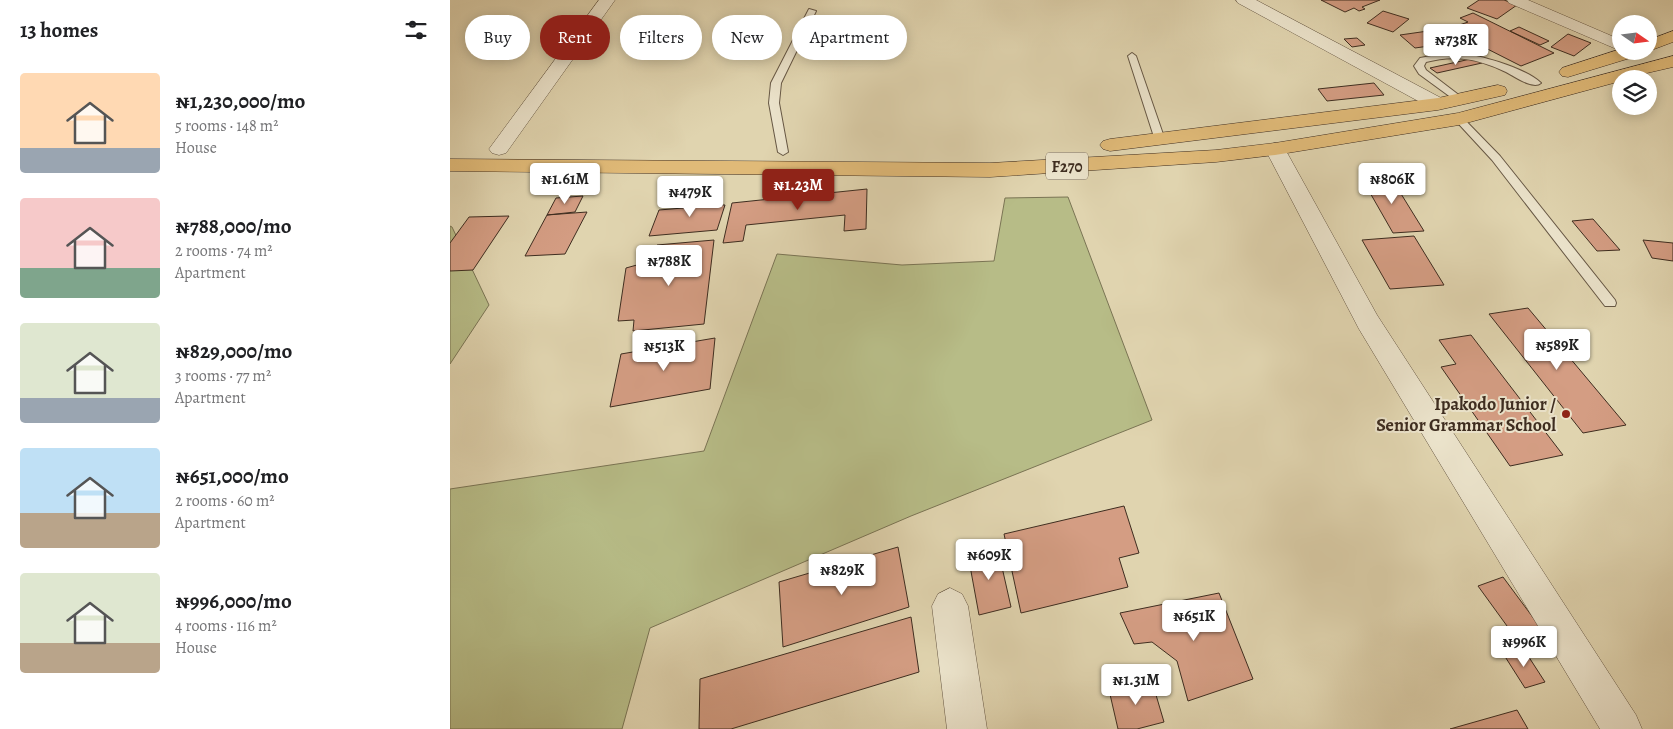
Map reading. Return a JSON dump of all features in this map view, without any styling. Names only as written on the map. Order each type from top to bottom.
[{"type":"main road","points":[[1658,42],[1673,36]]},
{"type":"main road","name":"F270","points":[[450,149],[1040,152],[1160,140],[1438,104],[1459,109],[1612,58]]},
{"type":"main road","name":"F270","points":[[450,165],[990,170],[1216,156],[1275,149],[1673,61]]},
{"type":"street","points":[[499,149],[606,0]]},
{"type":"street","points":[[1244,0],[1438,104]]},
{"type":"street","points":[[1515,0],[1612,42]]},
{"type":"street","points":[[1275,149],[1368,322],[1622,729]]},
{"type":"street","points":[[950,606],[967,729]]},
{"type":"lane","points":[[783,152],[774,102],[776,83],[812,11]]},
{"type":"lane","points":[[1536,83],[1489,60],[1473,56],[1439,53],[1423,60],[1420,66],[1422,72],[1459,109],[1610,303]]},
{"type":"lane","points":[[1132,56],[1160,140]]},
{"type":"green space","points":[[1068,197],[1152,420],[911,516],[650,628],[622,729],[450,729],[450,489],[704,451],[777,254],[902,265],[994,261],[1005,198]]},
{"type":"green space","points":[[450,226],[489,305],[450,364]]},
{"type":"building","points":[[1321,0],[1380,0],[1362,7],[1365,9],[1359,11],[1354,8],[1345,12]]},
{"type":"building","points":[[1479,0],[1504,0],[1517,5],[1497,19],[1467,8]]},
{"type":"building","points":[[1383,11],[1409,19],[1393,32],[1367,23]]},
{"type":"building","points":[[1473,13],[1554,53],[1521,66],[1448,29],[1468,22],[1460,18]]},
{"type":"building","points":[[1519,27],[1549,41],[1540,45],[1510,31]]},
{"type":"building","points":[[1435,30],[1451,43],[1415,48],[1400,35]]},
{"type":"building","points":[[1568,34],[1591,43],[1574,56],[1551,47]]},
{"type":"building","points":[[1357,38],[1365,45],[1352,47],[1344,39]]},
{"type":"building","points":[[1475,58],[1482,63],[1437,73],[1430,68]]},
{"type":"building","points":[[1374,83],[1384,95],[1327,101],[1318,89]]},
{"type":"building","points":[[1390,176],[1424,231],[1393,233],[1361,177]]},
{"type":"building","points":[[867,189],[866,229],[844,231],[845,215],[746,225],[743,241],[723,243],[732,203]]},
{"type":"building","points":[[720,195],[717,205],[725,205],[717,230],[649,236],[659,210],[695,207],[699,197]]},
{"type":"building","points":[[583,196],[575,212],[547,215],[556,198]]},
{"type":"building","points":[[587,212],[565,254],[525,256],[547,215]]},
{"type":"building","points":[[509,216],[473,270],[450,271],[450,243],[469,217]]},
{"type":"building","points":[[1593,219],[1620,250],[1597,251],[1572,221]]},
{"type":"building","points":[[1414,236],[1444,285],[1390,289],[1362,240]]},
{"type":"building","points":[[714,240],[704,324],[633,331],[634,320],[618,321],[626,268],[655,260],[657,245]]},
{"type":"building","points":[[1643,240],[1673,243],[1673,261],[1652,258]]},
{"type":"building","points":[[1528,308],[1626,425],[1583,433],[1489,314]]},
{"type":"building","points":[[1471,335],[1563,455],[1510,466],[1441,367],[1456,364],[1439,340]]},
{"type":"building","points":[[715,338],[710,389],[610,407],[621,354]]},
{"type":"building","points":[[1124,506],[1139,553],[1119,558],[1128,587],[1021,613],[1004,534]]},
{"type":"building","points":[[997,545],[1011,607],[979,615],[968,555]]},
{"type":"building","points":[[898,547],[909,607],[783,647],[779,582]]},
{"type":"building","points":[[1503,577],[1540,627],[1515,637],[1478,586]]},
{"type":"building","points":[[1219,593],[1253,679],[1188,701],[1177,661],[1152,642],[1134,644],[1120,613]]},
{"type":"building","points":[[911,617],[919,672],[731,729],[699,729],[700,679]]},
{"type":"building","points":[[1523,648],[1545,682],[1525,688],[1504,655]]},
{"type":"building","points":[[1151,678],[1164,722],[1137,729],[1118,729],[1109,690]]},
{"type":"building","points":[[1517,710],[1528,729],[1450,729]]},
{"type":"place","name":"Ipakodo Junior / Senior Grammar School","points":[[1566,414]]}]
